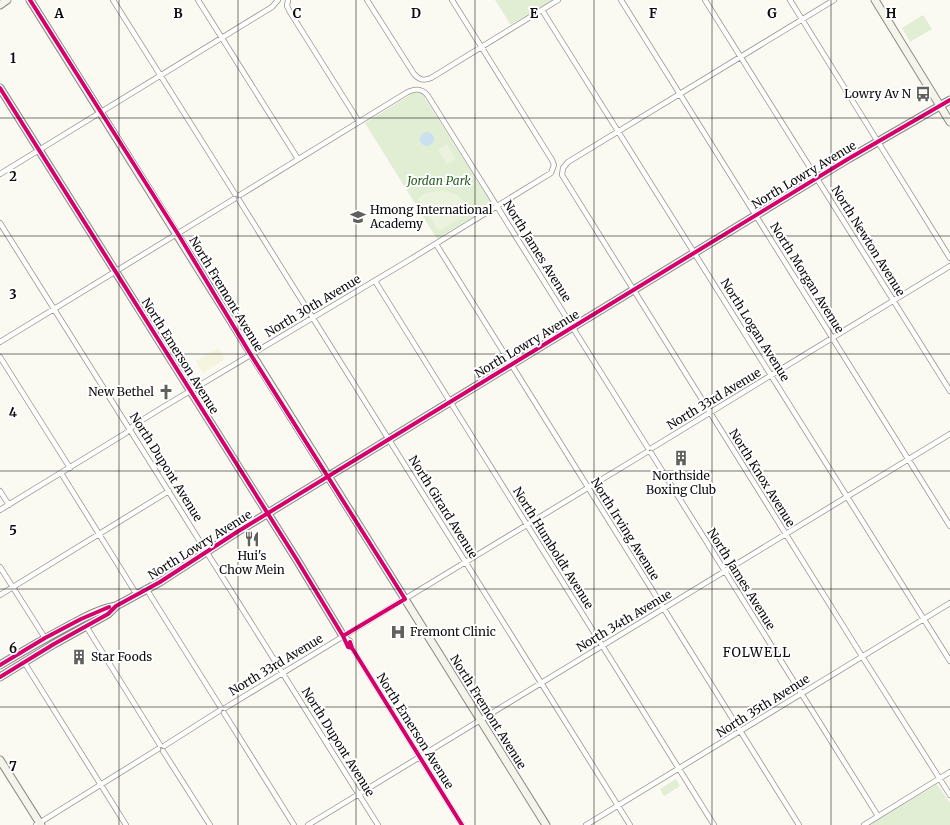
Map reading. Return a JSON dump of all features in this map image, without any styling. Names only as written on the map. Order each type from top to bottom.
[{"type":"street","points":[[0,4],[7,0]]},
{"type":"street","name":"North Fremont Avenue","points":[[30,0],[178,234],[251,355],[329,477],[546,825]]},
{"type":"street","name":"North Girard Avenue","points":[[113,0],[390,439],[465,562],[630,825]]},
{"type":"street","points":[[198,0],[298,159]]},
{"type":"street","points":[[0,174],[272,7],[278,0]]},
{"type":"street","points":[[367,0],[414,74],[421,80],[431,78],[558,0]]},
{"type":"street","points":[[452,0],[482,47]]},
{"type":"street","name":"North Morgan Avenue","points":[[621,0],[950,526]]},
{"type":"street","name":"North Newton Avenue","points":[[705,0],[950,391]]},
{"type":"street","points":[[790,0],[950,258]]},
{"type":"street","points":[[619,132],[834,0]]},
{"type":"street","points":[[875,0],[950,122]]},
{"type":"street","points":[[0,342],[359,122],[290,12],[288,1]]},
{"type":"street","name":"North Logan Avenue","points":[[542,10],[696,253],[950,661]]},
{"type":"street","name":"North 30th Avenue","points":[[0,510],[126,433],[134,425],[375,281],[549,174],[554,168],[552,160],[482,47]]},
{"type":"street","name":"North Emerson Avenue","points":[[0,88],[343,636],[350,641],[352,648],[462,825]]},
{"type":"street","name":"North James Avenue","points":[[359,122],[415,89],[424,91],[428,96],[878,816]]},
{"type":"street","name":"North Lowry Avenue","points":[[0,665],[45,638],[105,608],[116,606],[147,590],[268,514],[634,290],[950,100]]},
{"type":"street","name":"North Knox Avenue","points":[[619,132],[568,162],[562,170],[564,178],[862,657],[950,795]]},
{"type":"street","name":"North Dupont Avenue","points":[[0,222],[378,825]]},
{"type":"street","name":"North Irving Avenue","points":[[436,244],[799,825]]},
{"type":"street","name":"North 33rd Avenue","points":[[39,824],[222,710],[772,376],[950,266]]},
{"type":"street","name":"North Humboldt Avenue","points":[[375,281],[714,825]]},
{"type":"street","points":[[0,357],[70,468]]},
{"type":"street","name":"North 34th Avenue","points":[[308,825],[950,434]]},
{"type":"street","points":[[61,473],[137,595]]},
{"type":"street","points":[[0,491],[9,505]]},
{"type":"street","points":[[0,595],[169,491]]},
{"type":"street","points":[[0,567],[45,638]]},
{"type":"street","points":[[147,590],[294,825]]},
{"type":"street","name":"North 35th Avenue","points":[[586,825],[950,603]]},
{"type":"street","name":"North Lowry Avenue","points":[[0,677],[108,614],[116,606]]},
{"type":"street","points":[[86,626],[210,825]]},
{"type":"street","points":[[24,662],[126,825]]},
{"type":"street","points":[[0,760],[39,824]]},
{"type":"street","points":[[864,825],[950,772]]},
{"type":"green space","points":[[495,0],[553,0],[511,25]]},
{"type":"green space","points":[[923,15],[932,29],[910,42],[902,28]]},
{"type":"green space","name":"Jordan Park","points":[[413,93],[421,93],[423,95],[492,202],[491,206],[437,239],[365,123]]},
{"type":"green space","points":[[447,144],[456,159],[447,164],[438,150]]},
{"type":"green space","points":[[443,190],[459,196],[472,211],[441,230],[437,229],[418,198],[426,193]]},
{"type":"green space","points":[[218,348],[225,359],[203,373],[196,361]]},
{"type":"green space","points":[[676,779],[680,786],[664,796],[660,789]]},
{"type":"green space","points":[[937,784],[950,803],[950,825],[869,825]]},
{"type":"water","points":[[427,132],[432,134],[434,139],[432,144],[427,146],[422,144],[420,139],[422,134]]},
{"type":"cycle path","points":[[30,0],[178,234],[251,355],[405,599],[343,636]]},
{"type":"cycle path","points":[[0,88],[297,560],[343,636],[348,647],[352,648]]},
{"type":"cycle path","points":[[0,677],[54,644],[108,614],[116,606],[160,582],[237,532],[848,159],[950,100]]},
{"type":"cycle path","points":[[0,665],[45,638],[81,619],[109,607]]},
{"type":"cycle path","points":[[350,642],[352,648],[462,825]]},
{"type":"place","name":"Lowry Av N","points":[[923,94]]},
{"type":"place","name":"Hmong International Academy","points":[[358,217]]},
{"type":"place","name":"New Bethel","points":[[166,392]]},
{"type":"place","name":"Northside Boxing Club","points":[[681,458]]},
{"type":"place","name":"Hui's Chow Mein","points":[[252,539]]},
{"type":"place","name":"Fremont Clinic","points":[[398,632]]},
{"type":"place","name":"Star Foods","points":[[79,657]]},
{"type":"district","name":"FOLWELL","points":[[757,652]]}]
